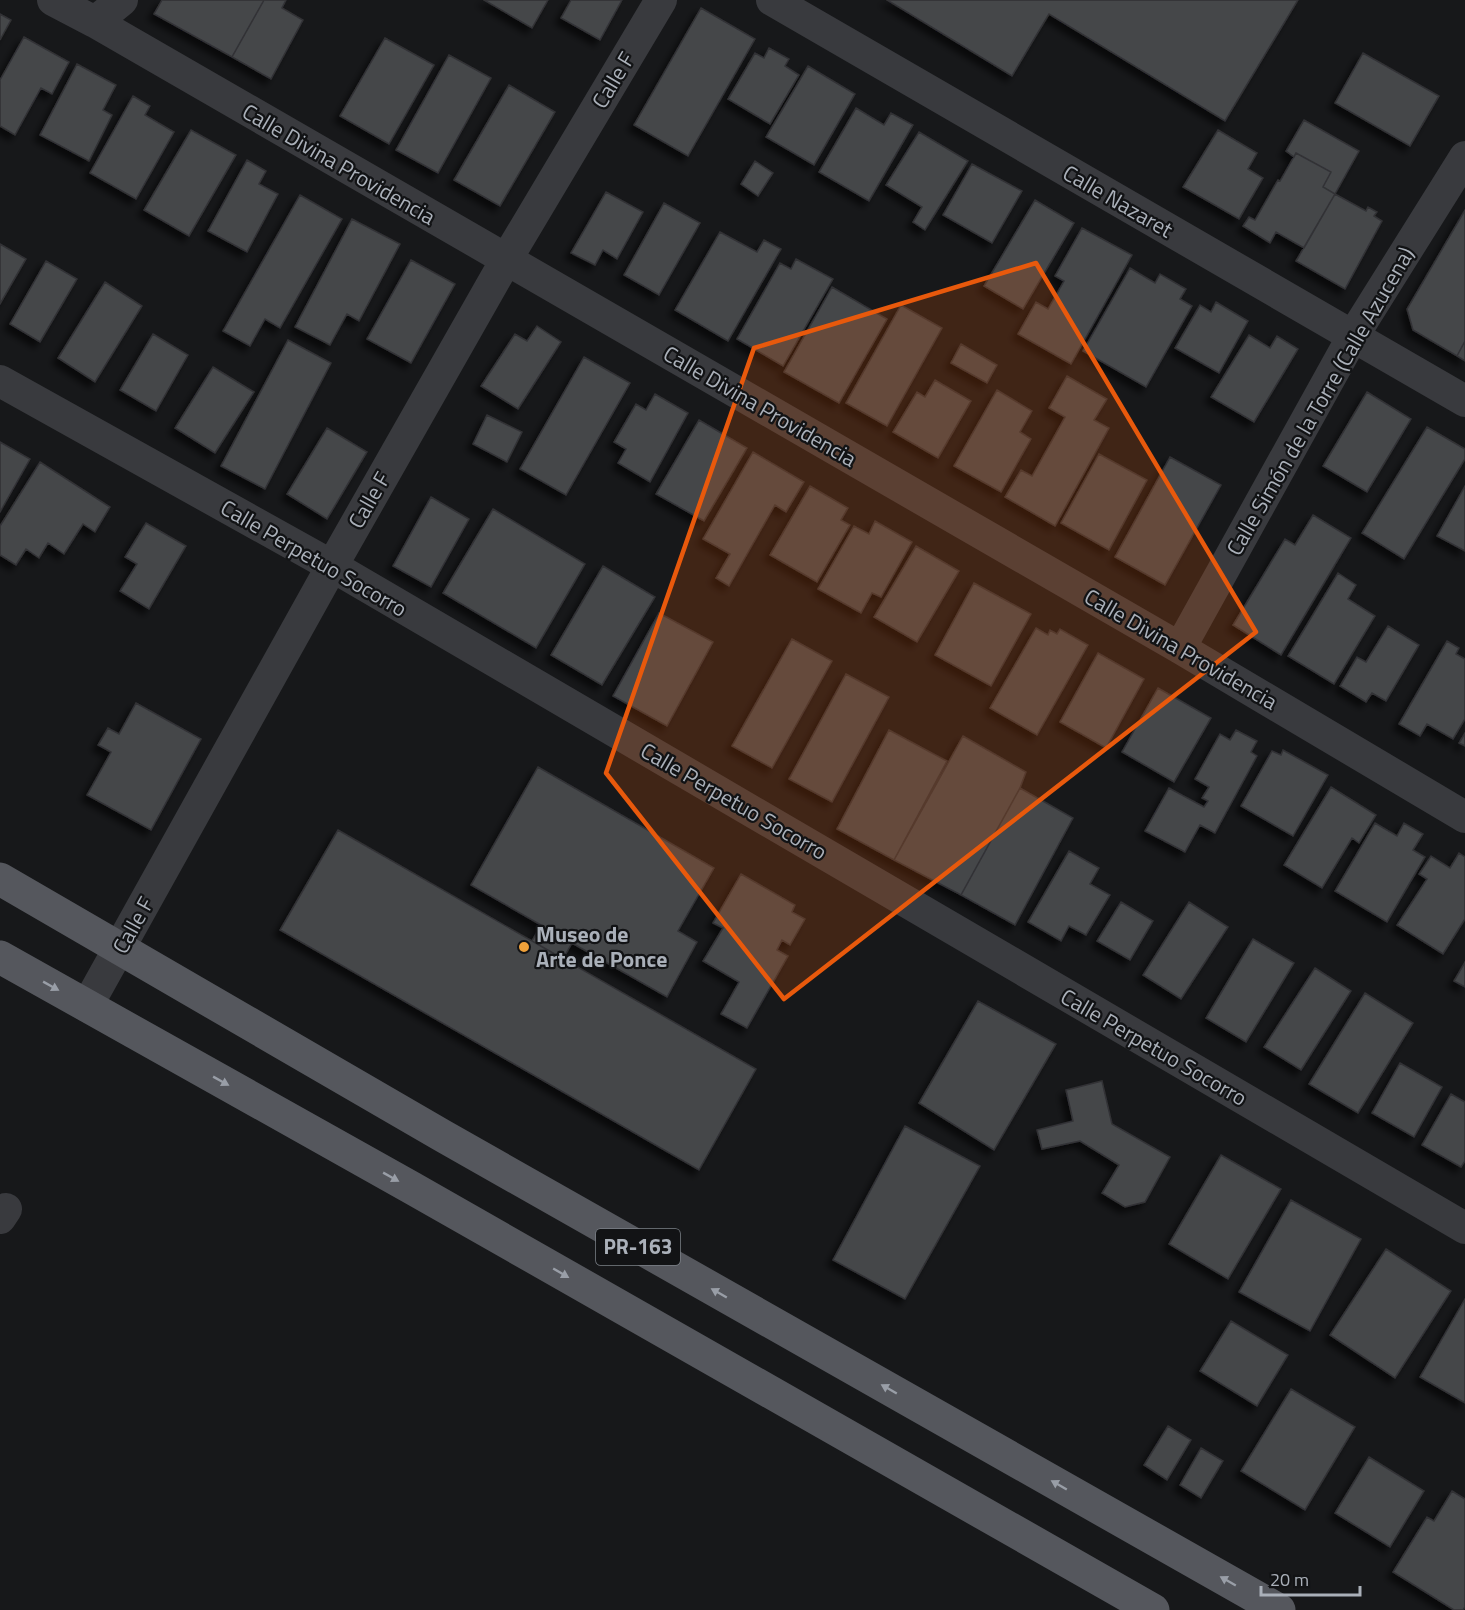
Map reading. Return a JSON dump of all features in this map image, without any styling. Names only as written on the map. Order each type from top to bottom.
[{"type":"main road","name":"PR-163","points":[[0,879],[443,1136],[1279,1610]]},
{"type":"main road","name":"PR-163","points":[[0,957],[1153,1610]]},
{"type":"street","name":"Calle Divina Providencia","points":[[52,0],[95,22],[1180,648],[1465,817]]},
{"type":"street","points":[[95,22],[122,0]]},
{"type":"street","name":"Calle F","points":[[87,1006],[332,566],[506,260],[661,0]]},
{"type":"street","name":"Calle Nazaret","points":[[772,0],[1465,401]]},
{"type":"street","name":"Calle Simón de la Torre (Calle Azucena)","points":[[1180,648],[1353,336],[1465,157]]},
{"type":"street","name":"Calle Perpetuo Socorro","points":[[0,381],[332,566],[1465,1228]]},
{"type":"highlighted area","points":[[1036,263],[1256,632],[784,999],[606,773],[754,348]]},
{"type":"building","points":[[162,0],[264,0],[232,57],[154,14]]},
{"type":"building","points":[[264,0],[286,0],[282,8],[303,20],[271,79],[232,57]]},
{"type":"building","points":[[484,0],[548,0],[532,28]]},
{"type":"building","points":[[571,0],[622,0],[600,40],[561,18]]},
{"type":"building","points":[[887,0],[1298,0],[1225,121],[1049,14],[1012,76]]},
{"type":"building","points":[[701,8],[755,39],[688,156],[634,125]]},
{"type":"building","points":[[0,14],[11,20],[0,40]]},
{"type":"building","points":[[24,37],[69,62],[52,94],[41,88],[15,135],[0,126],[0,80]]},
{"type":"building","points":[[385,38],[434,65],[389,144],[340,116]]},
{"type":"building","points":[[769,48],[789,59],[785,66],[799,75],[770,124],[728,99],[755,53],[764,58]]},
{"type":"building","points":[[1363,53],[1439,96],[1410,146],[1335,103]]},
{"type":"building","points":[[449,55],[491,78],[438,173],[396,150]]},
{"type":"building","points":[[77,64],[116,85],[103,110],[112,115],[89,161],[40,135]]},
{"type":"building","points":[[808,66],[855,94],[814,165],[766,137]]},
{"type":"building","points":[[509,85],[555,112],[500,206],[454,180]]},
{"type":"building","points":[[133,96],[150,106],[145,115],[174,132],[136,199],[90,173]]},
{"type":"building","points":[[856,108],[884,125],[891,113],[913,125],[869,201],[819,172]]},
{"type":"building","points":[[1304,120],[1359,151],[1335,194],[1323,187],[1331,172],[1296,153],[1294,157],[1286,151]]},
{"type":"building","points":[[191,130],[236,155],[189,236],[144,210]]},
{"type":"building","points":[[1218,130],[1257,153],[1248,169],[1263,178],[1239,219],[1183,187]]},
{"type":"building","points":[[919,132],[968,161],[925,230],[913,222],[922,207],[886,185]]},
{"type":"building","points":[[1296,153],[1331,172],[1323,187],[1335,194],[1304,248],[1276,232],[1270,243],[1243,226],[1249,217],[1255,220]]},
{"type":"building","points":[[247,160],[266,171],[259,184],[278,194],[247,252],[208,231]]},
{"type":"building","points":[[755,161],[773,173],[758,196],[741,184]]},
{"type":"building","points":[[972,164],[1022,191],[992,243],[943,215]]},
{"type":"building","points":[[606,192],[643,212],[617,259],[603,250],[595,265],[571,253]]},
{"type":"building","points":[[1335,194],[1366,211],[1368,207],[1377,212],[1374,216],[1382,221],[1345,289],[1296,261]]},
{"type":"building","points":[[300,195],[342,219],[280,328],[265,319],[250,346],[223,331]]},
{"type":"building","points":[[1035,200],[1074,223],[1023,309],[984,286]]},
{"type":"building","points":[[664,203],[700,223],[659,295],[624,275]]},
{"type":"building","points":[[1465,210],[1465,341],[1457,356],[1413,330],[1407,309]]},
{"type":"building","points":[[352,219],[400,244],[359,321],[347,314],[330,345],[295,327]]},
{"type":"building","points":[[1082,228],[1132,255],[1071,364],[1018,334],[1036,302],[1048,309],[1064,281],[1055,276]]},
{"type":"building","points":[[720,232],[757,252],[764,240],[781,249],[728,341],[675,310]]},
{"type":"building","points":[[0,244],[26,259],[0,304]]},
{"type":"building","points":[[796,259],[833,279],[783,366],[737,339],[780,263],[791,269]]},
{"type":"building","points":[[411,260],[455,284],[411,363],[367,339]]},
{"type":"building","points":[[46,261],[77,279],[40,342],[10,324]]},
{"type":"building","points":[[1130,268],[1155,283],[1160,274],[1186,289],[1180,299],[1192,306],[1146,387],[1083,351]]},
{"type":"building","points":[[105,282],[142,306],[95,382],[58,358]]},
{"type":"building","points":[[832,287],[887,319],[839,403],[784,372]]},
{"type":"building","points":[[1216,302],[1248,321],[1219,373],[1175,348],[1200,305],[1211,312]]},
{"type":"building","points":[[901,305],[942,328],[887,426],[846,403]]},
{"type":"building","points":[[537,326],[561,342],[518,409],[481,386],[515,334],[527,341]]},
{"type":"building","points":[[153,334],[188,355],[156,411],[120,390]]},
{"type":"building","points":[[1249,335],[1270,348],[1277,336],[1298,349],[1254,422],[1211,397]]},
{"type":"building","points":[[288,340],[331,363],[265,489],[221,466]]},
{"type":"building","points":[[1465,341],[1465,361],[1457,356]]},
{"type":"building","points":[[961,344],[997,365],[987,383],[951,363]]},
{"type":"building","points":[[584,357],[630,383],[566,495],[520,469]]},
{"type":"building","points":[[213,367],[254,392],[215,453],[175,428]]},
{"type":"building","points":[[1067,376],[1107,399],[1094,420],[1109,428],[1055,526],[1005,497],[1021,470],[1032,476],[1065,417],[1049,408]]},
{"type":"building","points":[[935,380],[971,401],[938,458],[893,432],[917,392],[925,397]]},
{"type":"building","points":[[997,390],[1032,411],[1020,432],[1031,439],[1001,492],[954,466]]},
{"type":"building","points":[[1367,392],[1411,419],[1367,492],[1323,466]]},
{"type":"building","points":[[655,394],[688,413],[650,482],[618,463],[626,449],[614,442],[636,404],[646,410]]},
{"type":"building","points":[[487,415],[522,432],[507,462],[473,444]]},
{"type":"building","points":[[699,420],[747,448],[704,521],[656,494]]},
{"type":"building","points":[[1427,427],[1465,449],[1465,459],[1404,559],[1362,533]]},
{"type":"building","points":[[327,428],[367,452],[327,519],[287,494]]},
{"type":"building","points":[[0,442],[30,459],[0,512]]},
{"type":"building","points":[[753,452],[804,482],[786,512],[775,505],[729,586],[716,578],[730,554],[703,539]]},
{"type":"building","points":[[1099,454],[1147,480],[1109,550],[1061,523]]},
{"type":"building","points":[[1170,457],[1221,485],[1165,585],[1115,557]]},
{"type":"building","points":[[40,462],[110,507],[95,532],[83,524],[64,554],[48,543],[39,558],[26,549],[16,565],[0,555],[0,526]]},
{"type":"building","points":[[810,486],[848,508],[841,520],[850,525],[817,582],[770,555]]},
{"type":"building","points":[[1465,486],[1465,551],[1437,536]]},
{"type":"building","points":[[431,497],[469,519],[431,587],[393,566]]},
{"type":"building","points":[[493,509],[585,564],[536,648],[443,593]]},
{"type":"building","points":[[1313,515],[1351,538],[1281,655],[1233,625],[1285,539],[1295,545]]},
{"type":"building","points":[[875,521],[912,542],[881,597],[872,593],[861,613],[818,589],[854,526],[869,534]]},
{"type":"building","points":[[146,523],[186,546],[149,609],[120,591],[137,564],[125,557]]},
{"type":"building","points":[[916,546],[959,571],[917,642],[874,617]]},
{"type":"building","points":[[603,566],[655,597],[602,685],[551,655]]},
{"type":"building","points":[[1338,573],[1356,585],[1348,599],[1375,616],[1334,684],[1288,656]]},
{"type":"building","points":[[974,583],[1031,614],[991,686],[935,655]]},
{"type":"building","points":[[659,613],[713,642],[667,726],[613,696]]},
{"type":"building","points":[[1388,626],[1419,645],[1386,701],[1372,693],[1366,702],[1340,686],[1357,657],[1366,662]]},
{"type":"building","points":[[1036,628],[1048,635],[1050,630],[1057,634],[1060,629],[1088,645],[1037,735],[990,708]]},
{"type":"building","points":[[792,639],[832,661],[772,768],[732,746]]},
{"type":"building","points":[[1447,641],[1459,648],[1456,654],[1465,659],[1465,719],[1453,739],[1427,724],[1420,736],[1399,724]]},
{"type":"building","points":[[1098,653],[1144,679],[1106,748],[1060,722]]},
{"type":"building","points":[[846,674],[889,697],[832,802],[789,779]]},
{"type":"building","points":[[1158,688],[1211,718],[1174,782],[1122,752]]},
{"type":"building","points":[[136,703],[201,739],[151,830],[87,795],[111,752],[98,745],[108,728],[119,734]]},
{"type":"building","points":[[889,730],[947,761],[894,860],[837,829]]},
{"type":"building","points":[[1236,730],[1257,741],[1251,752],[1257,756],[1215,833],[1200,825],[1185,852],[1145,831],[1169,788],[1204,807],[1208,801],[1202,798],[1209,787],[1195,779],[1220,734],[1230,740]]},
{"type":"building","points":[[1465,733],[1465,746],[1459,743]]},
{"type":"building","points":[[963,736],[1026,772],[1020,788],[961,895],[894,860]]},
{"type":"building","points":[[1283,750],[1328,775],[1293,836],[1241,806],[1272,751],[1281,755]]},
{"type":"building","points":[[538,767],[714,868],[678,931],[697,942],[667,997],[572,943],[563,959],[532,941],[541,925],[471,885]]},
{"type":"building","points":[[1331,787],[1376,815],[1359,843],[1352,838],[1322,888],[1284,865]]},
{"type":"building","points":[[1020,788],[1073,818],[1015,925],[961,895]]},
{"type":"building","points":[[1375,823],[1397,836],[1404,823],[1423,834],[1413,850],[1425,857],[1387,922],[1335,891]]},
{"type":"building","points":[[338,830],[756,1069],[699,1170],[280,930]]},
{"type":"building","points":[[1069,851],[1099,868],[1090,884],[1110,895],[1086,935],[1069,926],[1061,941],[1028,922]]},
{"type":"building","points":[[1459,853],[1465,857],[1465,919],[1443,954],[1397,925],[1427,879],[1419,874],[1431,856],[1450,868]]},
{"type":"building","points":[[741,874],[795,905],[792,912],[805,919],[790,945],[782,940],[777,950],[788,956],[747,1028],[721,1014],[739,982],[703,961],[723,928],[713,923]]},
{"type":"building","points":[[1121,902],[1153,921],[1130,960],[1097,941]]},
{"type":"building","points":[[1189,902],[1228,927],[1181,999],[1143,975]]},
{"type":"building","points":[[1253,939],[1294,963],[1246,1042],[1206,1018]]},
{"type":"building","points":[[1465,962],[1465,987],[1454,981]]},
{"type":"building","points":[[1315,968],[1351,991],[1301,1070],[1264,1047]]},
{"type":"building","points":[[1365,993],[1413,1023],[1358,1113],[1309,1084]]},
{"type":"building","points":[[978,1001],[1056,1044],[994,1150],[919,1103]]},
{"type":"building","points":[[1400,1063],[1442,1087],[1414,1137],[1372,1113]]},
{"type":"building","points":[[1102,1081],[1112,1124],[1170,1157],[1145,1202],[1125,1207],[1102,1193],[1119,1165],[1080,1141],[1042,1149],[1037,1130],[1073,1121],[1066,1090]]},
{"type":"building","points":[[1451,1094],[1465,1102],[1465,1161],[1461,1167],[1422,1145]]},
{"type":"building","points":[[905,1126],[980,1166],[905,1299],[833,1260]]},
{"type":"building","points":[[1221,1155],[1281,1189],[1228,1279],[1169,1244]]},
{"type":"building","points":[[1291,1200],[1361,1239],[1310,1331],[1239,1292]]},
{"type":"building","points":[[1386,1249],[1451,1291],[1395,1378],[1330,1335]]},
{"type":"building","points":[[1465,1299],[1465,1403],[1420,1377]]},
{"type":"building","points":[[1231,1321],[1288,1355],[1257,1406],[1200,1371]]},
{"type":"building","points":[[1291,1389],[1355,1427],[1305,1510],[1241,1471]]},
{"type":"building","points":[[1168,1426],[1191,1440],[1167,1480],[1144,1465]]},
{"type":"building","points":[[1201,1448],[1223,1461],[1201,1498],[1180,1485]]},
{"type":"building","points":[[1369,1457],[1424,1491],[1390,1547],[1335,1513]]},
{"type":"building","points":[[1452,1491],[1465,1499],[1465,1607],[1463,1610],[1454,1610],[1393,1572],[1427,1517],[1434,1521]]},
{"type":"place","name":"Museo de Arte de Ponce","points":[[524,947]]}]
